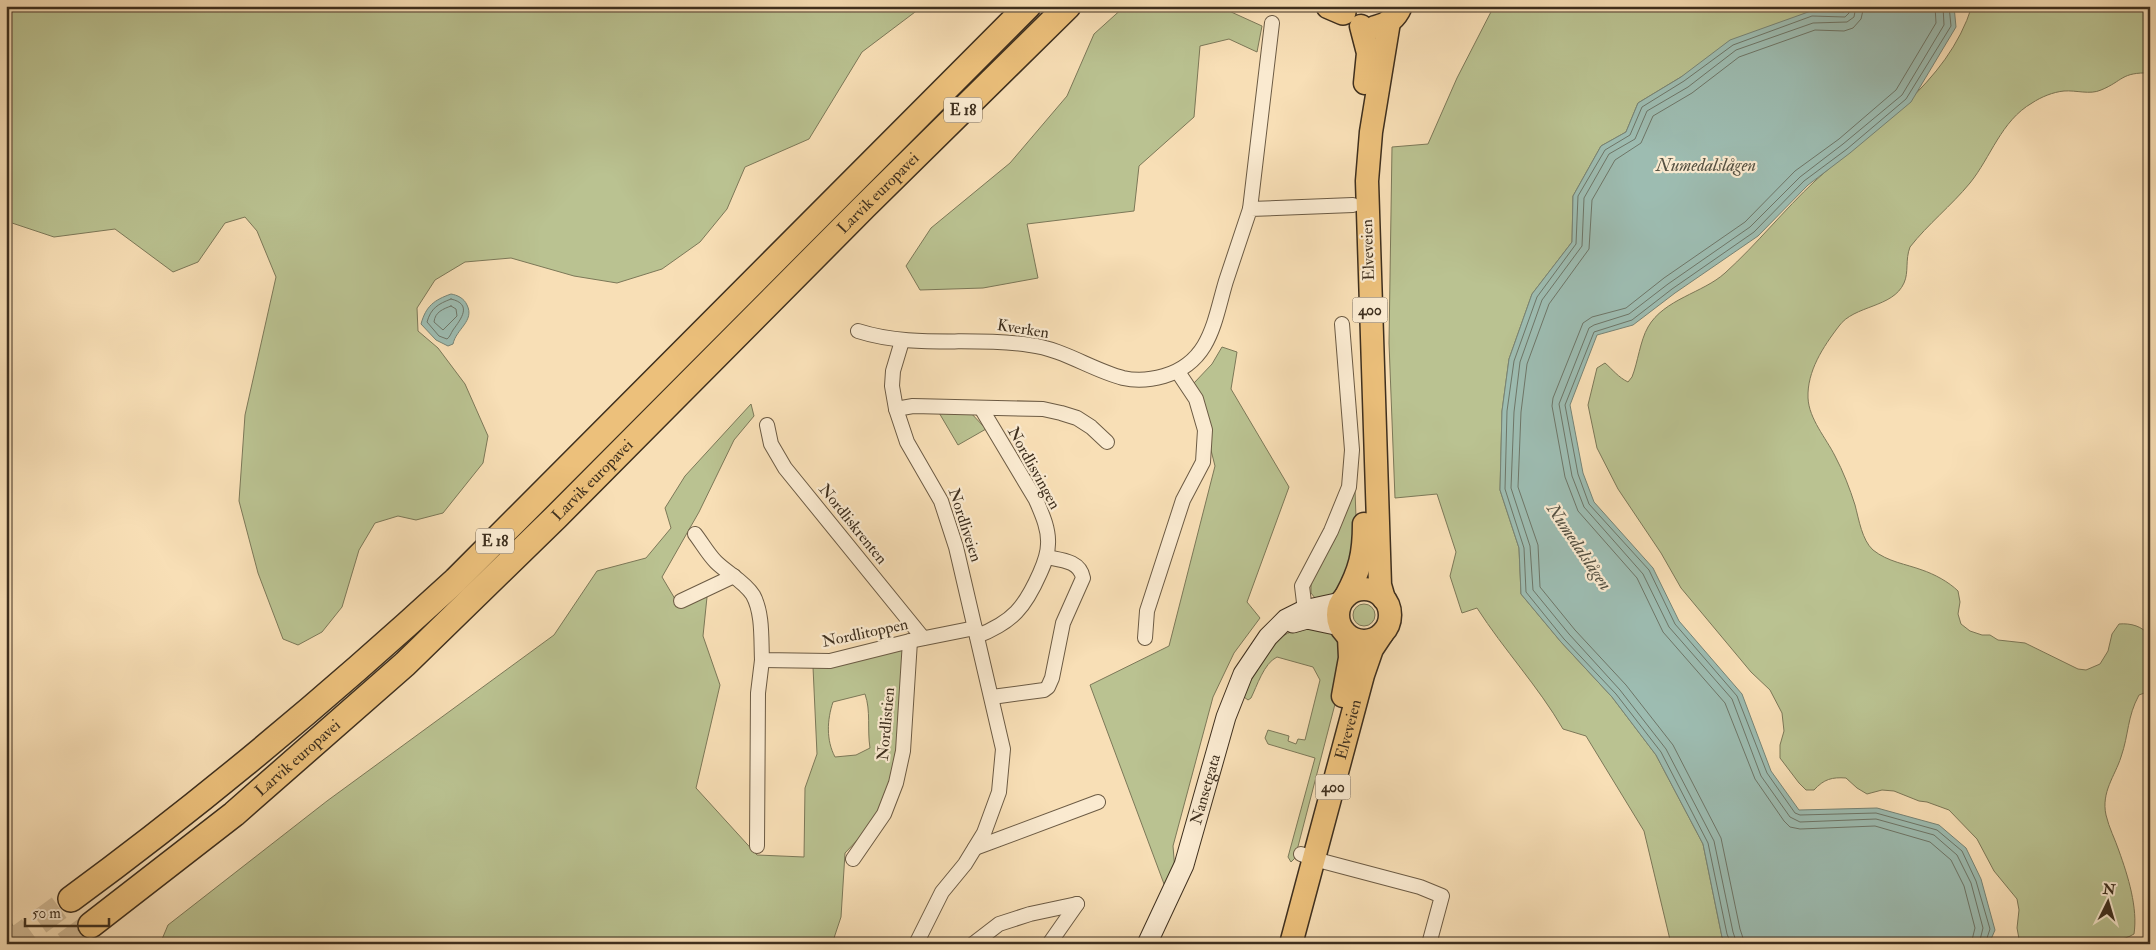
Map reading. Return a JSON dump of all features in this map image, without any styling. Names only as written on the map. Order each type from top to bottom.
[{"type":"highway","name":"Larvik europavei","points":[[72,900],[154,838],[261,752],[456,580],[1028,6]]},
{"type":"highway","name":"Larvik europavei","points":[[90,925],[234,814],[346,718],[412,658],[549,524],[864,207],[1068,6]]},
{"type":"highway","name":"400","points":[[1343,13],[1375,28],[1395,14]]},
{"type":"highway","name":"Elveveien","points":[[1343,13],[1366,41],[1368,63],[1354,152],[1353,205],[1364,541],[1361,565],[1343,599]]},
{"type":"highway","name":"Elveveien","points":[[1384,599],[1380,585],[1378,547],[1367,181],[1371,132],[1395,14]]},
{"type":"highway","points":[[1343,599],[1360,590],[1369,590],[1378,593],[1384,599]]},
{"type":"highway","name":"400","points":[[1343,599],[1338,618],[1345,632]]},
{"type":"highway","name":"400","points":[[1382,634],[1389,621],[1390,612],[1384,599]]},
{"type":"highway","name":"Elveveien","points":[[1291,944],[1345,687],[1350,658],[1345,632]]},
{"type":"highway","points":[[1345,632],[1357,641],[1366,642],[1382,634]]},
{"type":"highway","name":"Elveveien","points":[[1277,944],[1308,857],[1363,675],[1372,649],[1382,634]]},
{"type":"main road","name":"Nansetgata","points":[[1147,944],[1184,865],[1230,705],[1243,674],[1268,637],[1306,615],[1343,599]]},
{"type":"main road","points":[[1306,615],[1345,632]]},
{"type":"street","name":"Kverken","points":[[858,331],[877,337],[902,341],[987,341],[1038,346],[1123,378],[1150,380],[1178,372],[1198,356],[1211,334],[1250,209],[1272,24]]},
{"type":"street","points":[[1250,209],[1353,205]]},
{"type":"street","points":[[1306,615],[1302,586],[1332,531],[1349,486],[1351,470],[1352,450],[1342,324]]},
{"type":"street","name":"Nordliveien","points":[[902,341],[892,371],[892,386],[896,409],[907,442],[933,485],[949,521],[1003,749],[999,792],[984,833],[942,892],[916,944]]},
{"type":"street","points":[[1145,638],[1146,611],[1183,500],[1202,462],[1205,430],[1196,399],[1178,372]]},
{"type":"street","name":"Nordlisvingen","points":[[896,409],[913,406],[1043,409],[1077,418],[1107,442]]},
{"type":"street","name":"Nordlisvingen","points":[[976,632],[992,630],[1014,617],[1031,594],[1047,557],[1048,538],[1042,514],[981,408]]},
{"type":"street","name":"Nordliskrenten","points":[[767,425],[771,444],[784,468],[917,640]]},
{"type":"street","points":[[695,534],[717,563],[734,576],[753,596],[758,609],[762,660],[758,693],[757,846]]},
{"type":"street","points":[[992,697],[1044,690],[1048,687],[1052,678],[1063,623],[1083,578],[1082,571],[1077,566],[1047,557]]},
{"type":"street","points":[[681,601],[734,576]]},
{"type":"street","name":"Nordlitoppen","points":[[762,660],[830,661],[917,640],[976,632]]},
{"type":"street","name":"Nordlistien","points":[[853,859],[884,814],[896,783],[903,751],[917,640]]},
{"type":"street","points":[[975,848],[1098,802]]},
{"type":"street","points":[[1308,857],[1420,888],[1442,896],[1429,944]]},
{"type":"street","points":[[973,944],[999,924],[1030,914],[1077,904],[1049,944]]},
{"type":"green space","points":[[6,6],[923,6],[862,52],[809,139],[745,167],[727,209],[700,242],[662,269],[617,283],[574,276],[511,258],[465,262],[435,280],[417,308],[418,331],[438,348],[465,384],[488,436],[483,463],[443,513],[416,520],[398,516],[375,523],[359,550],[342,607],[322,632],[298,645],[283,639],[258,573],[239,501],[245,415],[276,277],[257,231],[245,217],[225,223],[198,262],[173,272],[115,229],[54,237],[6,221]]},
{"type":"green space","points":[[1125,6],[1224,6],[1229,11],[1262,26],[1257,52],[1229,39],[1200,46],[1194,117],[1139,166],[1134,211],[1027,224],[1038,278],[983,288],[920,290],[906,266],[931,228],[1010,163],[1067,96],[1094,34]]},
{"type":"green space","points":[[1494,6],[1846,6],[1844,12],[1811,11],[1784,22],[1681,77],[1638,103],[1626,132],[1601,146],[1573,196],[1572,242],[1532,294],[1509,359],[1502,411],[1500,490],[1519,548],[1521,594],[1561,642],[1612,697],[1656,755],[1703,844],[1722,937],[1727,944],[1671,944],[1644,831],[1586,736],[1563,729],[1543,698],[1477,608],[1462,613],[1450,576],[1456,552],[1437,494],[1395,498],[1389,343],[1392,147],[1428,144],[1457,78]]},
{"type":"green space","points":[[1972,6],[2150,6],[2150,73],[2133,74],[2097,91],[2064,91],[2051,94],[2036,101],[2012,119],[1970,183],[1910,247],[1904,283],[1899,291],[1883,302],[1846,319],[1833,334],[1817,360],[1810,378],[1808,388],[1809,406],[1815,421],[1844,474],[1861,529],[1869,546],[1885,557],[1946,581],[1958,591],[1960,602],[1958,614],[1961,624],[1970,631],[1982,635],[1990,635],[1998,640],[2025,643],[2078,669],[2086,670],[2100,664],[2108,651],[2112,634],[2119,624],[2136,626],[2150,636],[2150,694],[2147,692],[2139,695],[2135,703],[2121,757],[2109,784],[2105,799],[2106,815],[2126,871],[2135,914],[2134,934],[2110,942],[2079,945],[2020,944],[2017,928],[2019,910],[2017,899],[1994,871],[1977,839],[1949,810],[1894,791],[1882,790],[1867,794],[1846,778],[1836,778],[1821,783],[1814,790],[1806,790],[1799,783],[1780,758],[1780,745],[1784,731],[1782,713],[1770,690],[1751,672],[1681,588],[1661,553],[1618,489],[1597,448],[1588,405],[1597,368],[1605,363],[1618,376],[1628,382],[1632,377],[1645,333],[1655,317],[1674,303],[1706,286],[1725,273],[1815,181],[1884,123],[1927,82],[1945,59],[1960,34]]},
{"type":"green space","points":[[1222,347],[1237,352],[1231,389],[1289,487],[1247,602],[1260,618],[1234,653],[1213,697],[1173,846],[1175,871],[1167,892],[1090,685],[1169,646],[1215,466],[1194,383],[1212,364]]},
{"type":"green space","points":[[751,404],[754,416],[734,440],[699,512],[662,577],[678,604],[707,597],[703,636],[720,685],[696,788],[757,855],[804,857],[805,788],[817,754],[813,667],[907,647],[897,774],[880,816],[845,853],[841,917],[832,944],[160,944],[168,925],[327,801],[554,635],[597,571],[646,558],[671,528],[665,508],[685,476]],"holes":[[[865,694],[870,748],[856,755],[835,757],[830,744],[828,730],[833,702]]]},
{"type":"green space","points":[[938,411],[969,411],[986,429],[958,445]]},
{"type":"green space","points":[[1355,490],[1357,545],[1336,593],[1328,598],[1315,598],[1311,593],[1311,582],[1335,539]]},
{"type":"green space","points":[[1364,604],[1372,607],[1375,615],[1372,623],[1364,626],[1356,623],[1353,615],[1356,607]]},
{"type":"green space","points":[[1306,628],[1330,633],[1342,642],[1341,681],[1295,858],[1291,862],[1288,857],[1315,758],[1268,744],[1265,738],[1268,730],[1289,736],[1288,741],[1296,744],[1298,739],[1305,740],[1320,680],[1313,667],[1277,657],[1268,664],[1251,698],[1248,700],[1244,697],[1259,662],[1273,644],[1282,636]]},
{"type":"green space","points":[[6,912],[22,944],[6,944]]},
{"type":"water","name":"Numedalslågen","points":[[1846,6],[1954,6],[1956,27],[1911,102],[1808,185],[1758,236],[1675,293],[1633,325],[1597,335],[1570,405],[1583,473],[1594,502],[1653,568],[1679,621],[1742,694],[1771,771],[1799,810],[1877,808],[1939,825],[1966,848],[1981,879],[1995,930],[1989,944],[1727,944],[1722,937],[1703,844],[1656,755],[1612,697],[1561,642],[1521,594],[1519,548],[1500,490],[1502,411],[1509,359],[1532,294],[1572,242],[1573,196],[1601,146],[1626,132],[1638,103],[1681,77],[1730,40],[1811,11],[1844,12]]},
{"type":"water","points":[[451,294],[464,300],[469,316],[453,344],[448,346],[436,340],[421,324],[425,313],[432,304]]},
{"type":"tunnel","points":[[9,944],[71,899]]},
{"type":"tunnel","points":[[65,944],[91,925]]}]
